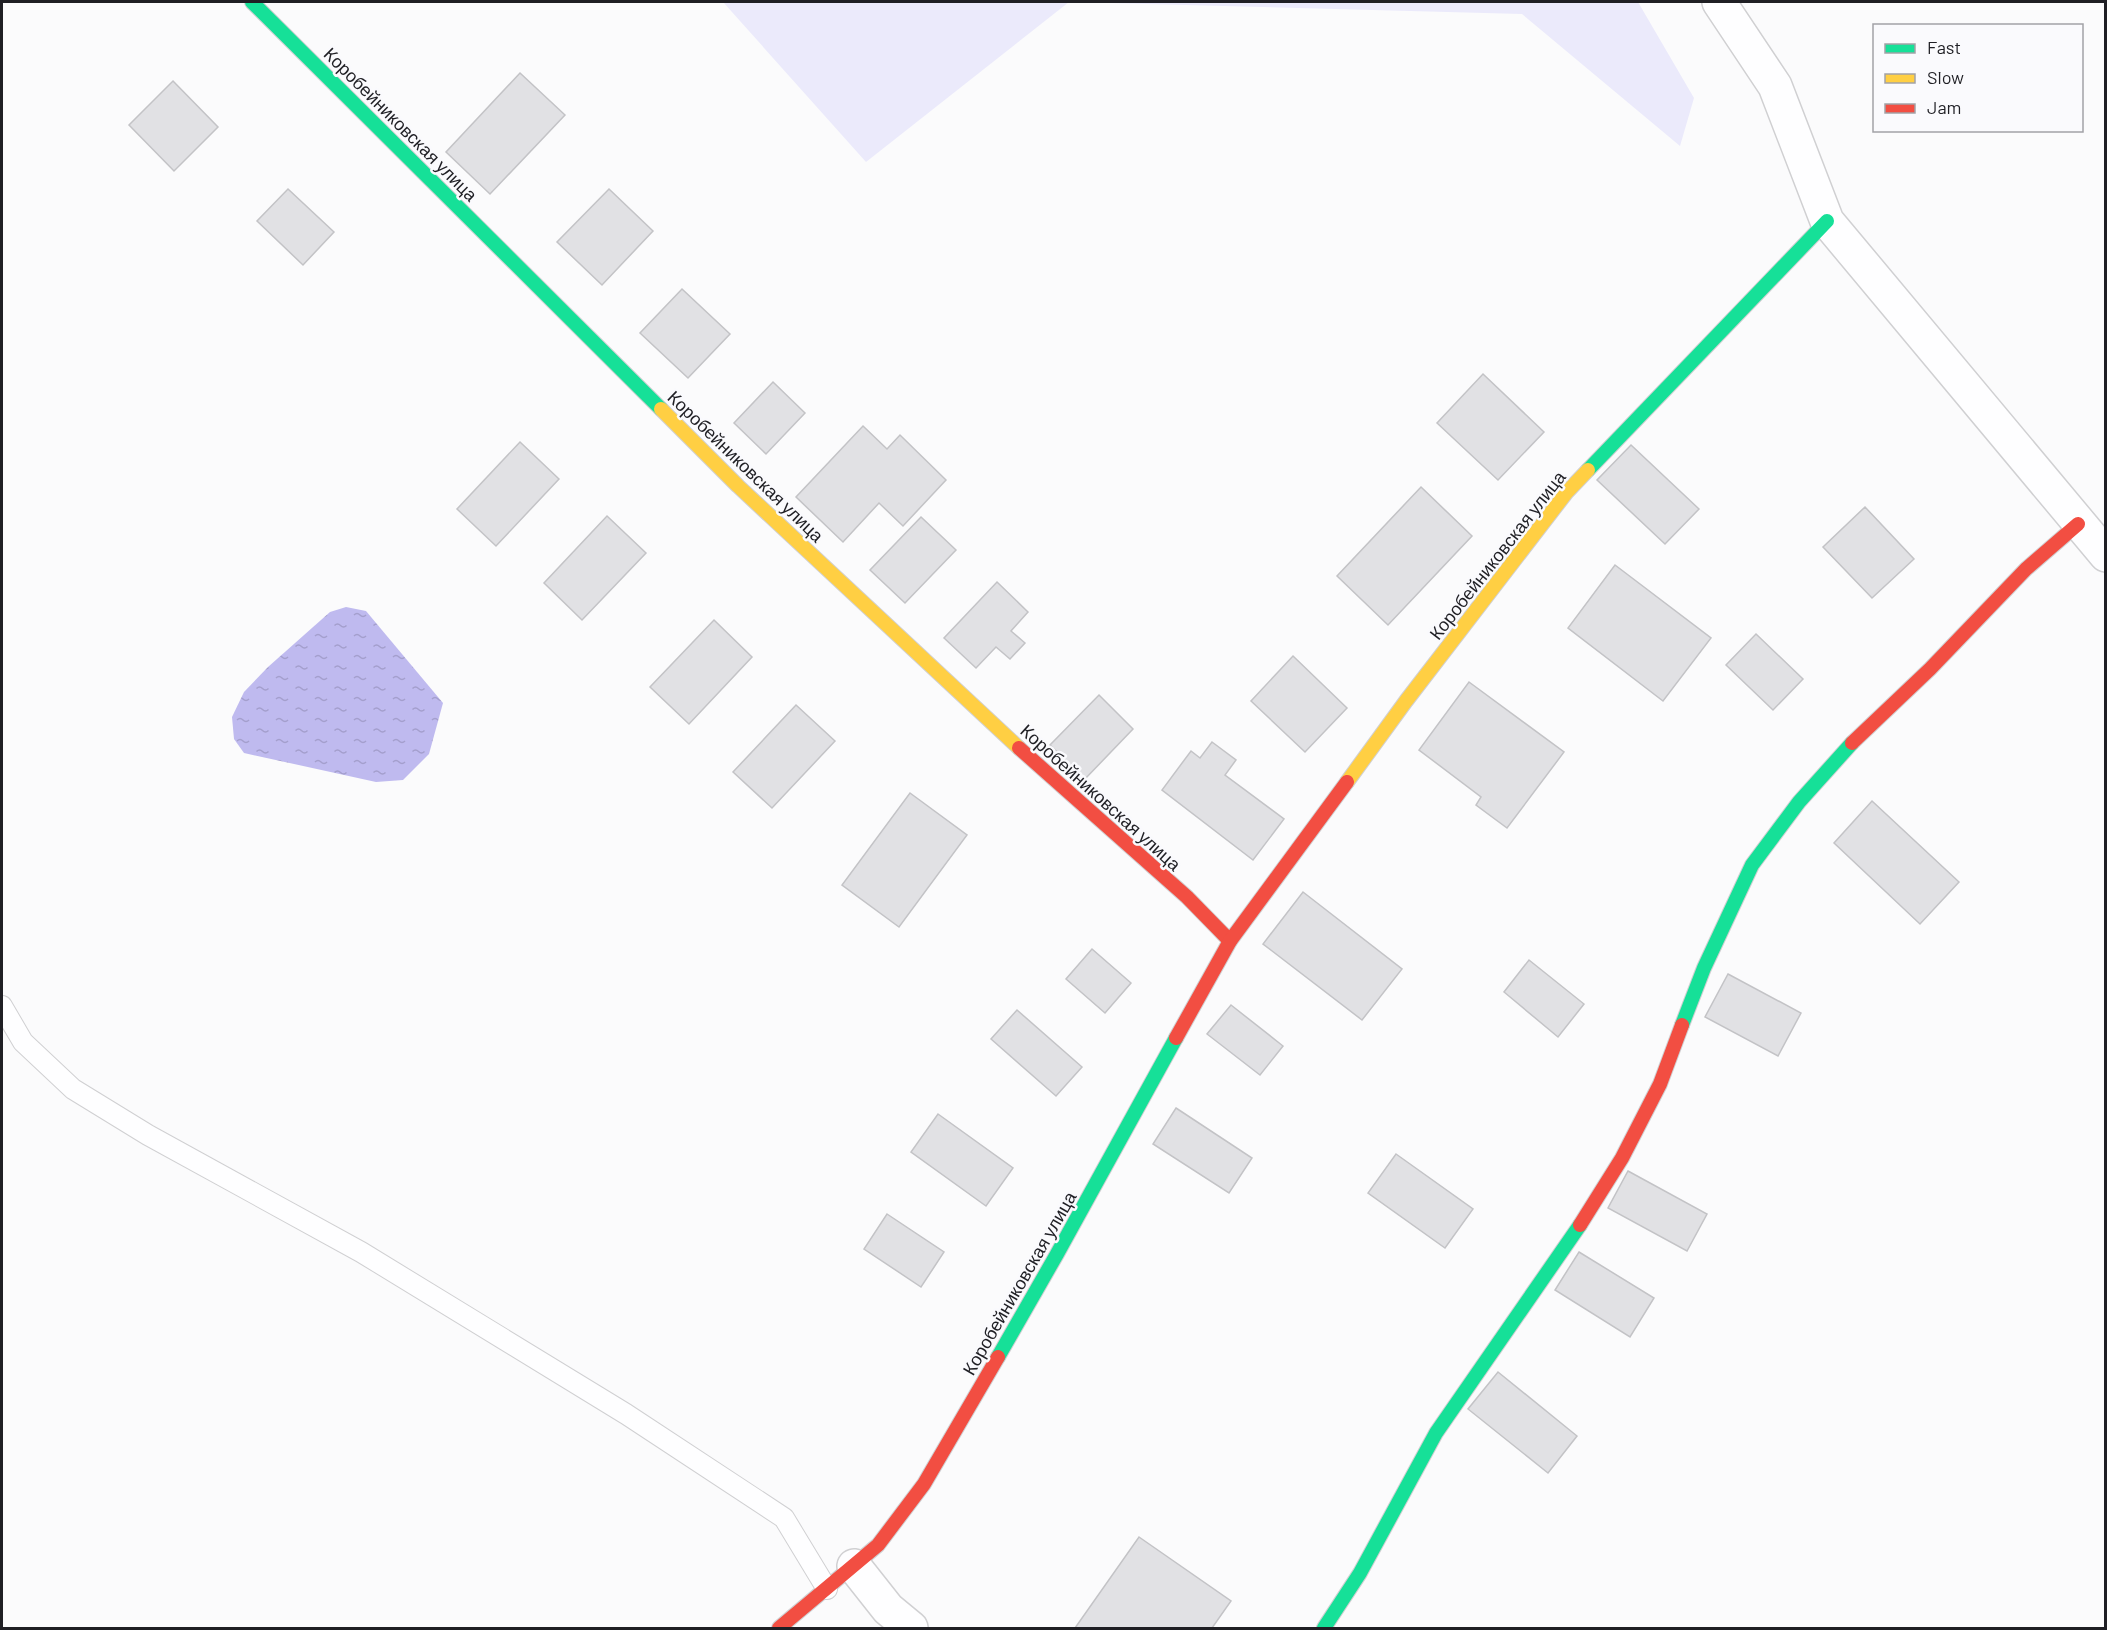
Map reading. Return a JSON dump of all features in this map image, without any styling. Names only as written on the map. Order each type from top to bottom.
[{"type":"street","name":"Коробейниковская улица","points":[[252,2],[738,486],[1013,743],[1187,897],[1230,940]]},
{"type":"street","points":[[1719,2],[1775,86],[1827,221],[2106,555]]},
{"type":"street","name":"Коробейниковская улица","points":[[779,1629],[878,1545],[924,1485],[1063,1244],[1230,940],[1406,701],[1566,494],[1827,221]]},
{"type":"street","points":[[1324,1629],[1360,1573],[1436,1433],[1570,1242],[1622,1158],[1660,1084],[1704,968],[1752,865],[1799,802],[1852,742],[1930,669],[2026,568],[2078,524]]},
{"type":"street","points":[[854,1566],[888,1609],[910,1629]]},
{"type":"lane","points":[[2,1006],[23,1042],[73,1089],[148,1135],[371,1258],[626,1414],[784,1518],[827,1589]]},
{"type":"shaded area","points":[[723,2],[1069,2],[866,162]]},
{"type":"shaded area","points":[[1070,2],[1638,2],[1694,98],[1680,146],[1522,14]]},
{"type":"water","points":[[346,607],[366,611],[443,703],[429,754],[403,780],[376,782],[244,753],[234,739],[232,717],[244,692],[268,667],[330,612]]},
{"type":"building","points":[[520,73],[565,115],[490,194],[446,152]]},
{"type":"building","points":[[173,81],[218,127],[174,171],[129,125]]},
{"type":"building","points":[[288,189],[334,232],[303,265],[257,221]]},
{"type":"building","points":[[609,189],[653,231],[602,285],[557,242]]},
{"type":"building","points":[[682,289],[730,334],[688,378],[640,333]]},
{"type":"building","points":[[1483,374],[1544,432],[1498,480],[1437,423]]},
{"type":"building","points":[[773,382],[805,413],[766,454],[734,423]]},
{"type":"building","points":[[863,426],[887,449],[900,435],[946,480],[903,526],[879,503],[843,542],[796,497]]},
{"type":"building","points":[[520,442],[559,479],[496,546],[457,509]]},
{"type":"building","points":[[1631,445],[1699,509],[1665,544],[1597,480]]},
{"type":"building","points":[[1421,487],[1472,536],[1388,625],[1337,576]]},
{"type":"building","points":[[1865,507],[1914,559],[1872,598],[1823,547]]},
{"type":"building","points":[[607,516],[646,553],[582,620],[544,583]]},
{"type":"building","points":[[921,517],[956,550],[905,603],[870,570]]},
{"type":"building","points":[[1615,565],[1711,638],[1663,701],[1568,628]]},
{"type":"building","points":[[997,582],[1028,612],[1011,631],[1025,643],[1010,659],[996,647],[976,668],[944,638]]},
{"type":"building","points":[[714,620],[752,657],[689,724],[650,687]]},
{"type":"building","points":[[1756,634],[1803,679],[1773,710],[1726,665]]},
{"type":"building","points":[[1293,656],[1347,708],[1305,752],[1251,701]]},
{"type":"building","points":[[1469,682],[1564,752],[1507,828],[1476,805],[1481,797],[1419,750]]},
{"type":"building","points":[[1099,695],[1133,729],[1085,779],[1050,745]]},
{"type":"building","points":[[796,705],[835,741],[772,808],[733,772]]},
{"type":"building","points":[[1212,742],[1236,760],[1225,775],[1284,819],[1253,860],[1162,790],[1191,751],[1200,758]]},
{"type":"building","points":[[910,793],[967,835],[899,927],[842,885]]},
{"type":"building","points":[[1872,801],[1959,882],[1920,924],[1834,843]]},
{"type":"building","points":[[1303,892],[1402,969],[1362,1020],[1263,944]]},
{"type":"building","points":[[1092,949],[1131,983],[1105,1013],[1066,979]]},
{"type":"building","points":[[1529,960],[1584,1004],[1558,1037],[1504,992]]},
{"type":"building","points":[[1728,974],[1801,1013],[1778,1056],[1705,1017]]},
{"type":"building","points":[[1231,1005],[1283,1046],[1260,1075],[1207,1034]]},
{"type":"building","points":[[1017,1010],[1082,1067],[1056,1096],[991,1039]]},
{"type":"building","points":[[1176,1108],[1252,1158],[1229,1193],[1153,1144]]},
{"type":"building","points":[[938,1114],[1013,1168],[986,1206],[911,1152]]},
{"type":"building","points":[[1396,1154],[1473,1209],[1445,1248],[1368,1193]]},
{"type":"building","points":[[1628,1171],[1707,1214],[1687,1251],[1608,1208]]},
{"type":"building","points":[[887,1214],[944,1252],[921,1287],[864,1249]]},
{"type":"building","points":[[1579,1252],[1654,1298],[1630,1337],[1555,1290]]},
{"type":"building","points":[[1498,1372],[1577,1436],[1548,1473],[1468,1409]]},
{"type":"building","points":[[1139,1537],[1231,1601],[1212,1628],[1075,1628]]},
{"type":"traffic: fast","points":[[252,2],[661,409]]},
{"type":"traffic: fast","points":[[1588,470],[1827,221]]},
{"type":"traffic: fast","points":[[1682,1025],[1704,968],[1752,865],[1799,802],[1852,743]]},
{"type":"traffic: fast","points":[[998,1357],[1176,1038]]},
{"type":"traffic: fast","points":[[1324,1628],[1360,1573],[1436,1433],[1580,1225]]},
{"type":"traffic: slow","points":[[661,409],[738,486],[1019,748]]},
{"type":"traffic: slow","points":[[1347,782],[1406,701],[1566,493],[1588,470]]},
{"type":"traffic: jam","points":[[1852,743],[1930,669],[2026,569],[2078,524]]},
{"type":"traffic: jam","points":[[1019,748],[1187,897],[1230,941]]},
{"type":"traffic: jam","points":[[1176,1038],[1230,941],[1347,782]]},
{"type":"traffic: jam","points":[[1580,1225],[1622,1158],[1660,1084],[1682,1025]]},
{"type":"traffic: jam","points":[[779,1628],[878,1545],[924,1484],[998,1357]]}]
